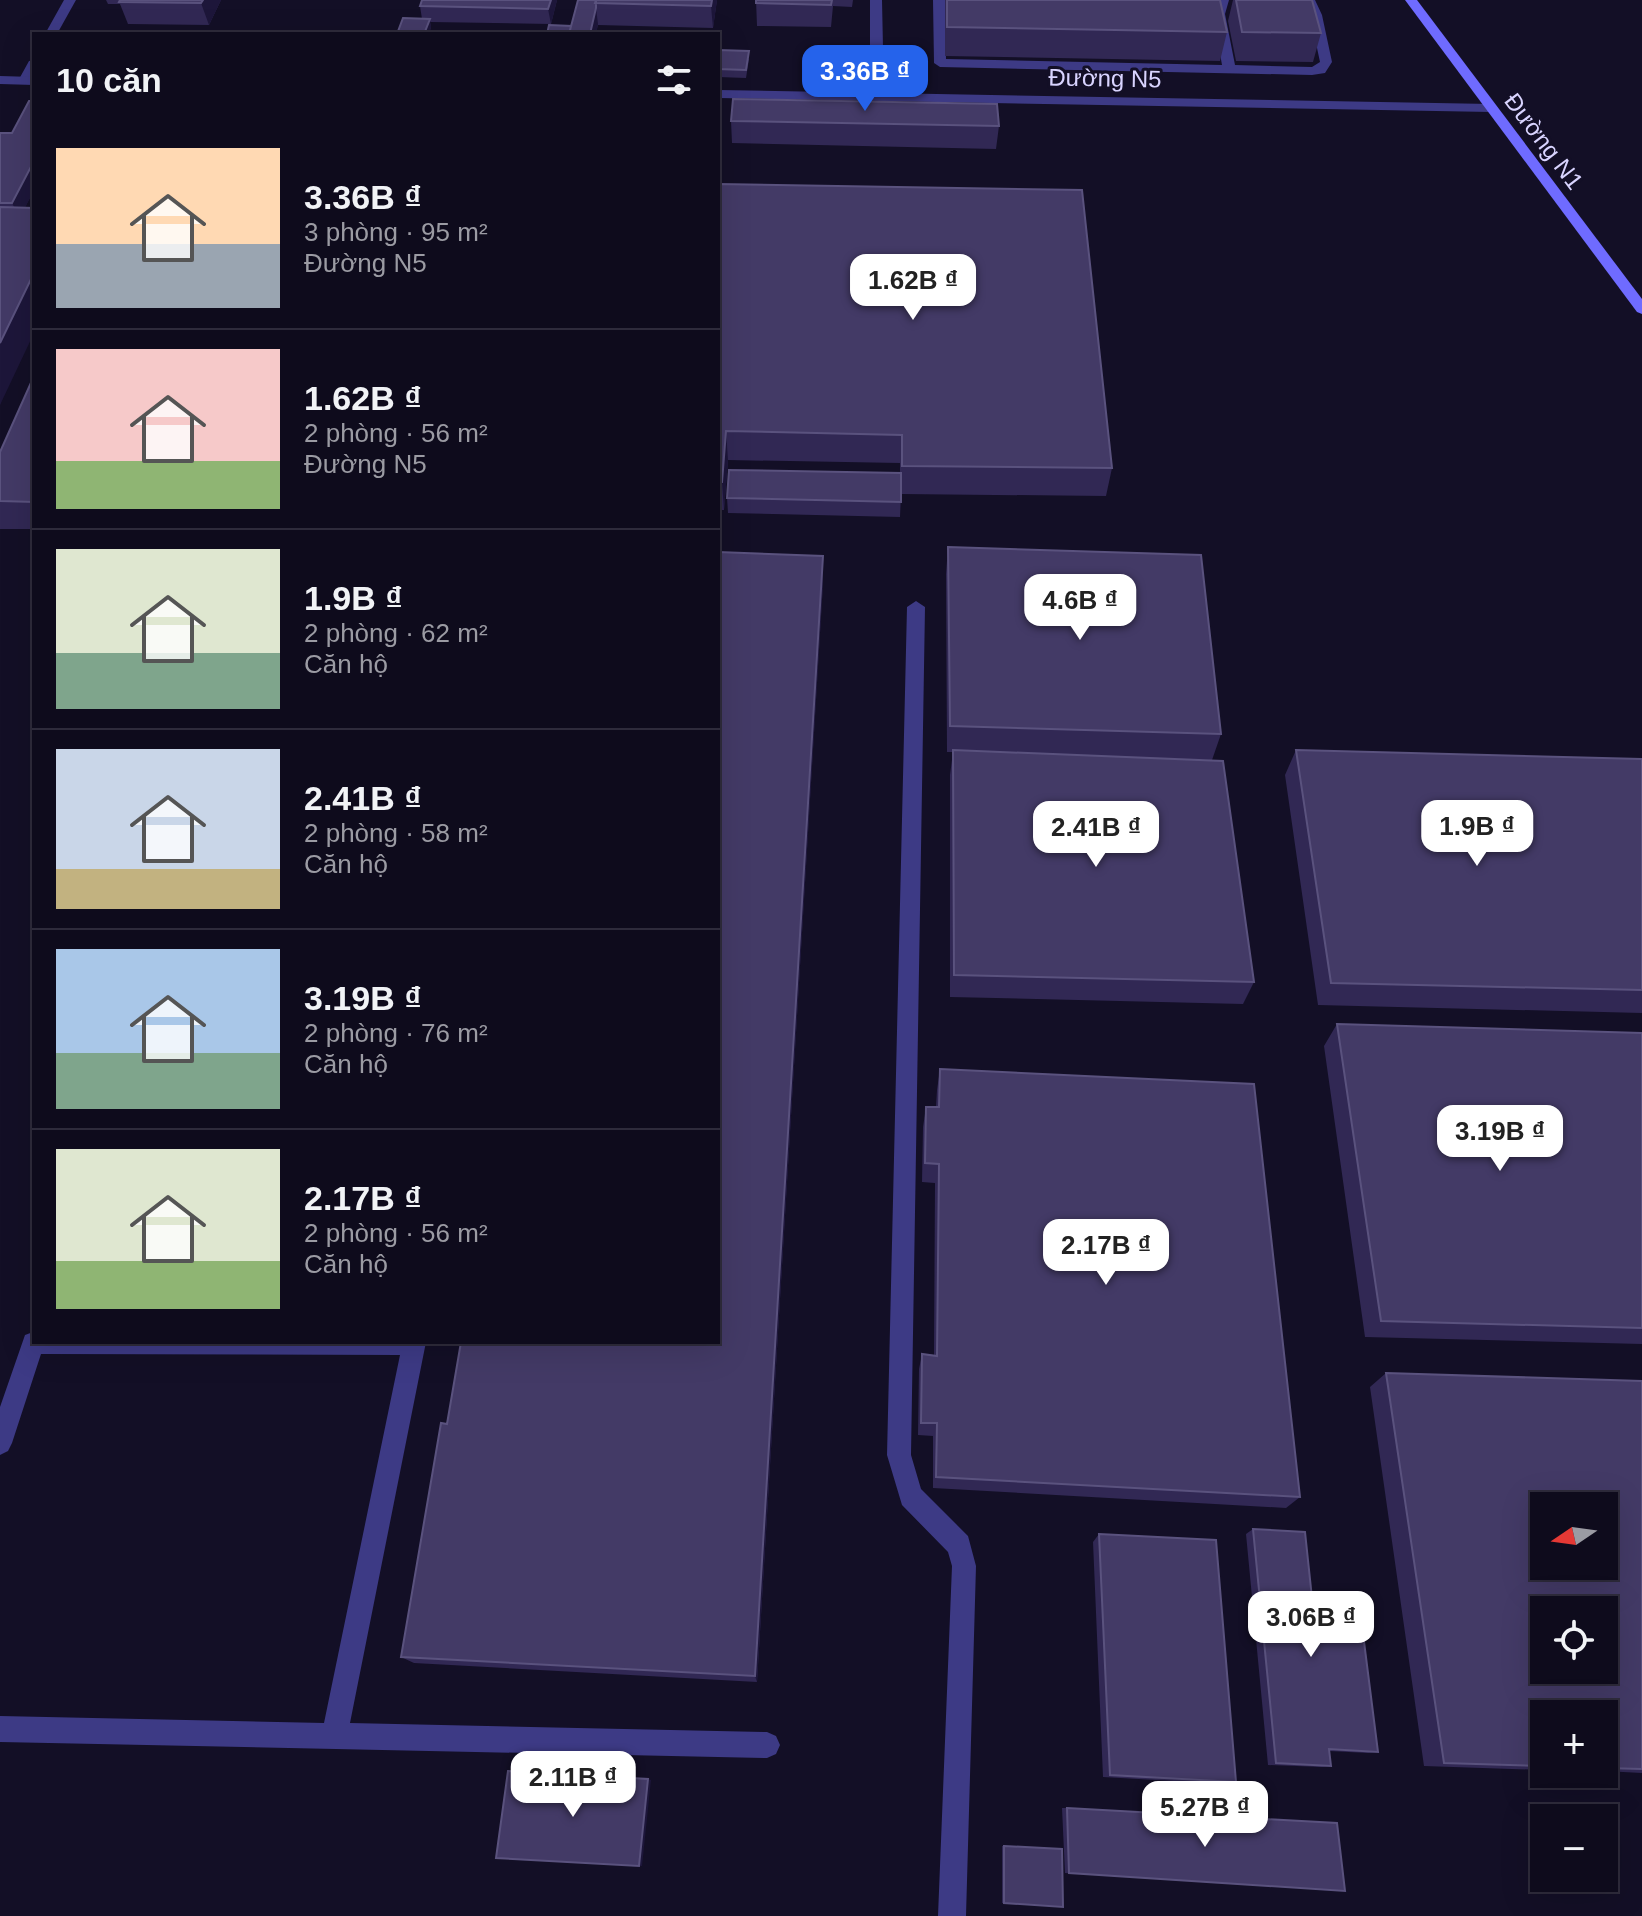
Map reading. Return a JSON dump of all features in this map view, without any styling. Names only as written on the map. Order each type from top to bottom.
[{"type":"street","points":[[52,32],[70,0]]},
{"type":"street","points":[[876,0],[877,96]]},
{"type":"street","points":[[939,0],[940,63],[1312,71],[1326,62],[1316,15],[1309,0]]},
{"type":"street","points":[[1223,0],[1219,14],[1229,69]]},
{"type":"street","name":"Đường N1","points":[[1411,0],[1642,309]]},
{"type":"street","points":[[0,80],[29,81]]},
{"type":"street","name":"Đường N5","points":[[720,94],[1491,108]]},
{"type":"street","points":[[916,607],[899,1455],[911,1496],[959,1545],[964,1566],[952,1916]]},
{"type":"street","points":[[0,1443],[33,1344]]},
{"type":"street","points":[[334,1737],[414,1344]]},
{"type":"street","points":[[0,1730],[767,1745]]},
{"type":"building","points":[[120,0],[203,0],[201,3]]},
{"type":"building","points":[[422,0],[551,0],[548,9],[420,6]]},
{"type":"building","points":[[578,0],[596,0],[590,32],[570,32]]},
{"type":"building","points":[[596,0],[712,0],[711,6],[595,3]]},
{"type":"building","points":[[756,0],[832,0],[831,5],[756,3]]},
{"type":"building","points":[[947,0],[1220,0],[1227,32],[947,27]]},
{"type":"building","points":[[1236,0],[1312,0],[1321,33],[1242,32]]},
{"type":"building","points":[[403,18],[430,19],[425,32],[398,32]]},
{"type":"building","points":[[549,25],[571,26],[570,32],[547,32]]},
{"type":"building","points":[[720,50],[749,51],[746,70],[720,69]]},
{"type":"building","points":[[733,99],[997,104],[999,126],[731,121]]},
{"type":"building","points":[[29,101],[32,101],[32,165],[12,203],[0,203],[0,133],[12,133]]},
{"type":"building","points":[[720,184],[1082,190],[1112,468],[902,466],[902,435],[726,431],[722,482]]},
{"type":"building","points":[[0,207],[32,208],[32,277],[0,343]]},
{"type":"building","points":[[32,380],[32,502],[0,501],[0,452]]},
{"type":"building","points":[[729,470],[901,473],[901,502],[727,498]]},
{"type":"building","points":[[948,547],[1201,555],[1221,734],[950,726]]},
{"type":"building","points":[[720,552],[823,556],[755,1676],[401,1657],[441,1423],[447,1424],[461,1344],[720,1344]]},
{"type":"building","points":[[953,750],[1223,761],[1254,982],[954,975]]},
{"type":"building","points":[[1296,750],[1642,759],[1642,990],[1331,983]]},
{"type":"building","points":[[1337,1024],[1642,1033],[1642,1328],[1381,1321]]},
{"type":"building","points":[[940,1069],[1254,1084],[1300,1497],[936,1477],[937,1423],[921,1423],[922,1354],[937,1356],[939,1164],[925,1163],[926,1107],[939,1107]]},
{"type":"building","points":[[1386,1373],[1642,1381],[1642,1769],[1618,1768],[1618,1700],[1530,1700],[1530,1766],[1444,1763]]},
{"type":"building","points":[[1253,1529],[1305,1532],[1312,1598],[1359,1602],[1378,1752],[1329,1749],[1331,1766],[1276,1763]]},
{"type":"building","points":[[1099,1534],[1216,1540],[1236,1782],[1110,1775]]},
{"type":"building","points":[[508,1771],[648,1779],[639,1866],[496,1858]]},
{"type":"building","points":[[1067,1808],[1337,1823],[1345,1891],[1069,1873]]},
{"type":"building","points":[[1004,1846],[1062,1849],[1063,1907],[1004,1903]]}]
